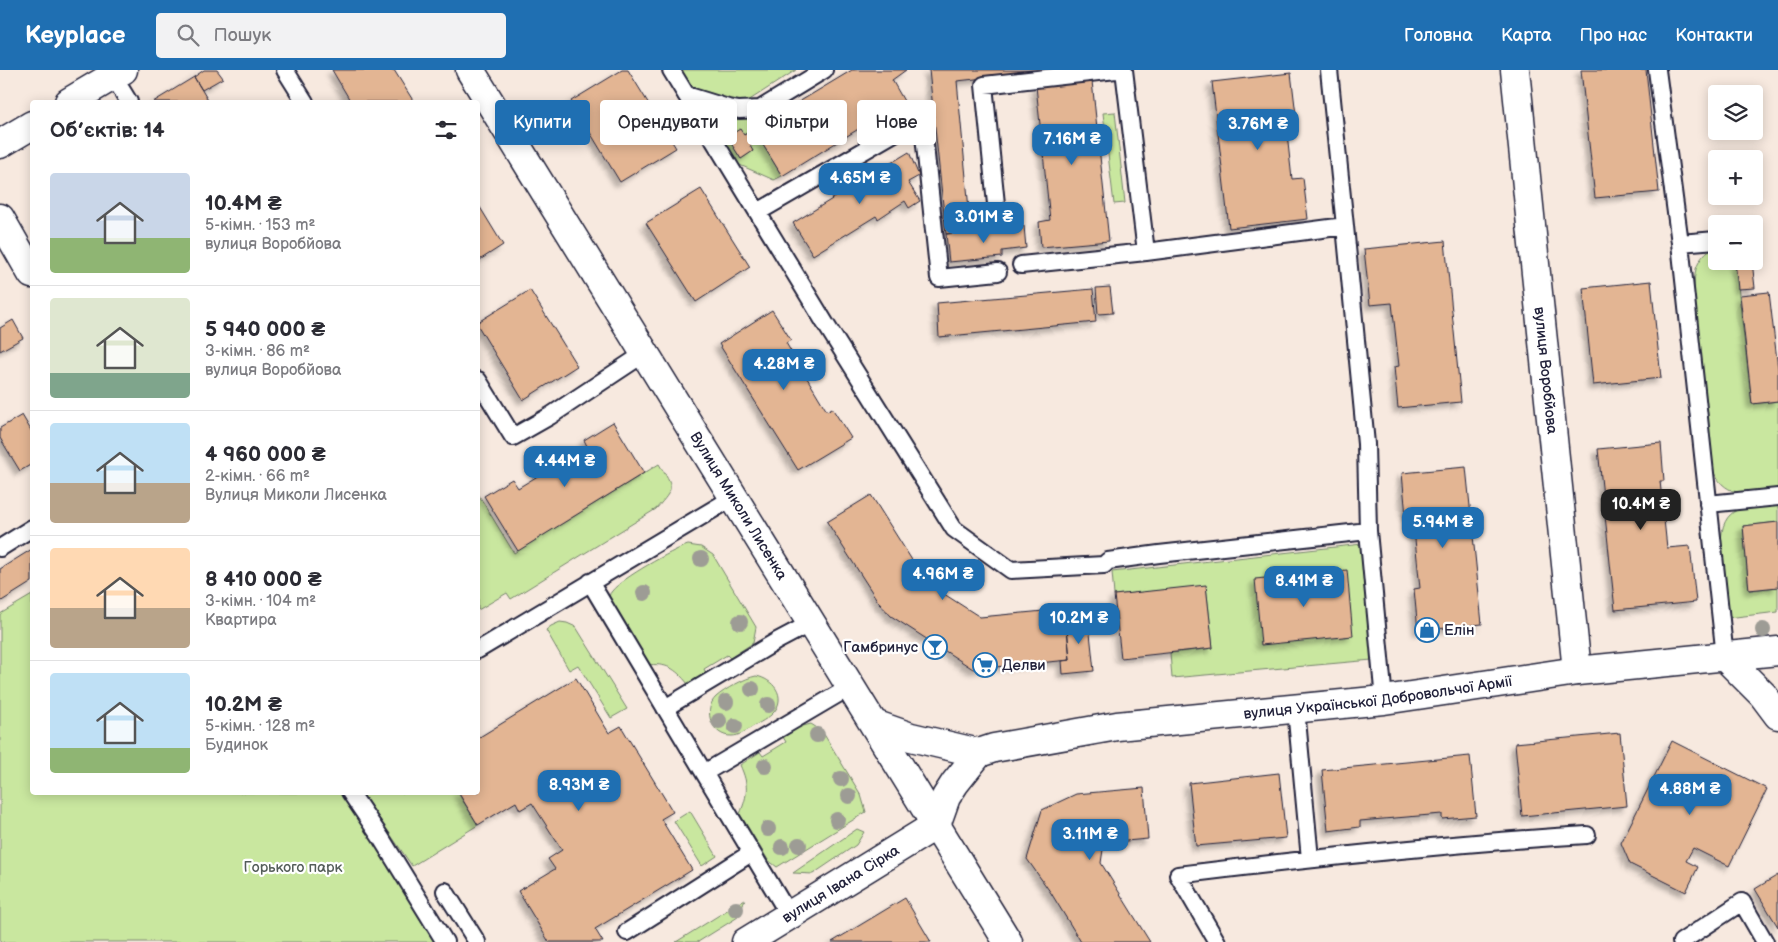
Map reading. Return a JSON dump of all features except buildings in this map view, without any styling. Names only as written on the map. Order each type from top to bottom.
[{"type":"street","name":"Вулиця Миколи Лисенка","points":[[470,70],[936,825],[1001,940]]},
{"type":"street","name":"вулиця Воробйова","points":[[1515,70],[1577,671]]},
{"type":"street","points":[[72,100],[118,73]]},
{"type":"street","points":[[0,144],[30,125]]},
{"type":"street","points":[[0,218],[30,270]]},
{"type":"street","name":"вулиця Української Добровольчої Армії","points":[[874,724],[911,737],[979,753],[994,748],[1107,727],[1384,700],[1577,671],[1778,651]]},
{"type":"street","points":[[1725,657],[1763,695],[1778,715]]},
{"type":"street","points":[[936,825],[946,796],[979,753]]},
{"type":"street","name":"вулиця Івана Сірка","points":[[746,942],[936,825]]},
{"type":"lane","points":[[284,70],[304,100]]},
{"type":"lane","points":[[671,70],[825,323],[954,529],[1011,570],[1104,565],[1108,561],[1159,554],[1368,531]]},
{"type":"lane","points":[[686,95],[728,108],[739,110],[760,109],[824,70]]},
{"type":"lane","points":[[996,204],[984,86],[1116,70]]},
{"type":"lane","points":[[1124,70],[1146,252]]},
{"type":"lane","points":[[1329,70],[1346,226],[1366,444],[1368,531],[1384,700]]},
{"type":"lane","points":[[1656,70],[1680,243],[1725,657]]},
{"type":"lane","points":[[118,73],[129,100]]},
{"type":"lane","points":[[758,212],[922,116],[939,278],[998,272]]},
{"type":"lane","points":[[1022,265],[1146,252],[1346,226]]},
{"type":"lane","points":[[1680,243],[1708,241]]},
{"type":"lane","points":[[480,383],[513,437],[550,416],[645,353]]},
{"type":"lane","points":[[480,649],[734,497]]},
{"type":"lane","points":[[1708,504],[1778,497]]},
{"type":"lane","points":[[0,548],[30,529]]},
{"type":"lane","points":[[590,582],[789,916]]},
{"type":"lane","points":[[665,708],[811,623]]},
{"type":"lane","points":[[704,773],[850,687]]},
{"type":"lane","points":[[1296,709],[1310,859]]},
{"type":"lane","points":[[352,795],[381,838],[445,942]]},
{"type":"lane","points":[[1217,942],[1178,875],[1310,859],[1510,840],[1587,835]]},
{"type":"lane","points":[[627,932],[751,853]]},
{"type":"lane","points":[[445,891],[477,942]]},
{"type":"lane","points":[[1681,942],[1742,902],[1765,942]]},
{"type":"green space","points":[[678,70],[796,70],[750,100],[737,104],[737,100],[724,100],[689,89]]},
{"type":"green space","points":[[1115,112],[1125,203],[1114,204],[1103,113]]},
{"type":"green space","points":[[737,117],[747,117],[747,133],[737,136]]},
{"type":"green space","points":[[723,145],[733,145],[741,159],[753,151],[750,146],[763,145],[782,176],[774,180],[733,162]]},
{"type":"green space","points":[[1708,252],[1708,270],[1736,270],[1752,404],[1778,401],[1778,492],[1741,493],[1733,491],[1725,487],[1713,471],[1694,296],[1696,269]]},
{"type":"green space","points":[[659,464],[668,478],[670,483],[669,492],[656,509],[511,599],[507,593],[480,609],[480,497],[514,553]]},
{"type":"green space","points":[[1778,503],[1778,522],[1743,526],[1749,590],[1778,587],[1778,612],[1727,618],[1721,545],[1725,522],[1730,515],[1745,507]]},
{"type":"green space","points":[[1362,544],[1372,660],[1172,678],[1170,653],[1213,648],[1206,586],[1114,595],[1112,572]]},
{"type":"green space","points":[[688,545],[701,547],[713,555],[756,627],[753,643],[730,658],[727,655],[704,669],[706,673],[688,684],[675,670],[660,665],[646,665],[607,601],[610,593],[617,585],[660,558]]},
{"type":"green space","name":"Горького парк","points":[[30,596],[30,795],[356,795],[444,942],[0,942],[0,614]]},
{"type":"green space","points":[[560,622],[576,627],[627,709],[611,718],[578,665],[569,670],[546,630]]},
{"type":"green space","points":[[756,676],[773,684],[778,694],[778,706],[764,720],[740,734],[732,736],[719,732],[711,722],[710,709],[712,702],[730,687]]},
{"type":"green space","points":[[811,724],[822,731],[861,795],[866,812],[777,867],[768,860],[740,814],[745,801],[746,784],[740,765],[760,752],[763,756],[786,742],[783,737],[799,727]]},
{"type":"green space","points":[[363,795],[459,795],[478,825],[412,866]]},
{"type":"green space","points":[[690,811],[717,856],[702,866],[674,821]]},
{"type":"green space","points":[[857,829],[864,832],[856,845],[813,874],[793,873]]},
{"type":"green space","points":[[745,899],[738,917],[698,942],[676,942]]},
{"type":"place","name":"Елін","points":[[1427,630]]},
{"type":"place","name":"Гамбринус","points":[[935,647]]},
{"type":"place","name":"Делви","points":[[985,665]]}]
